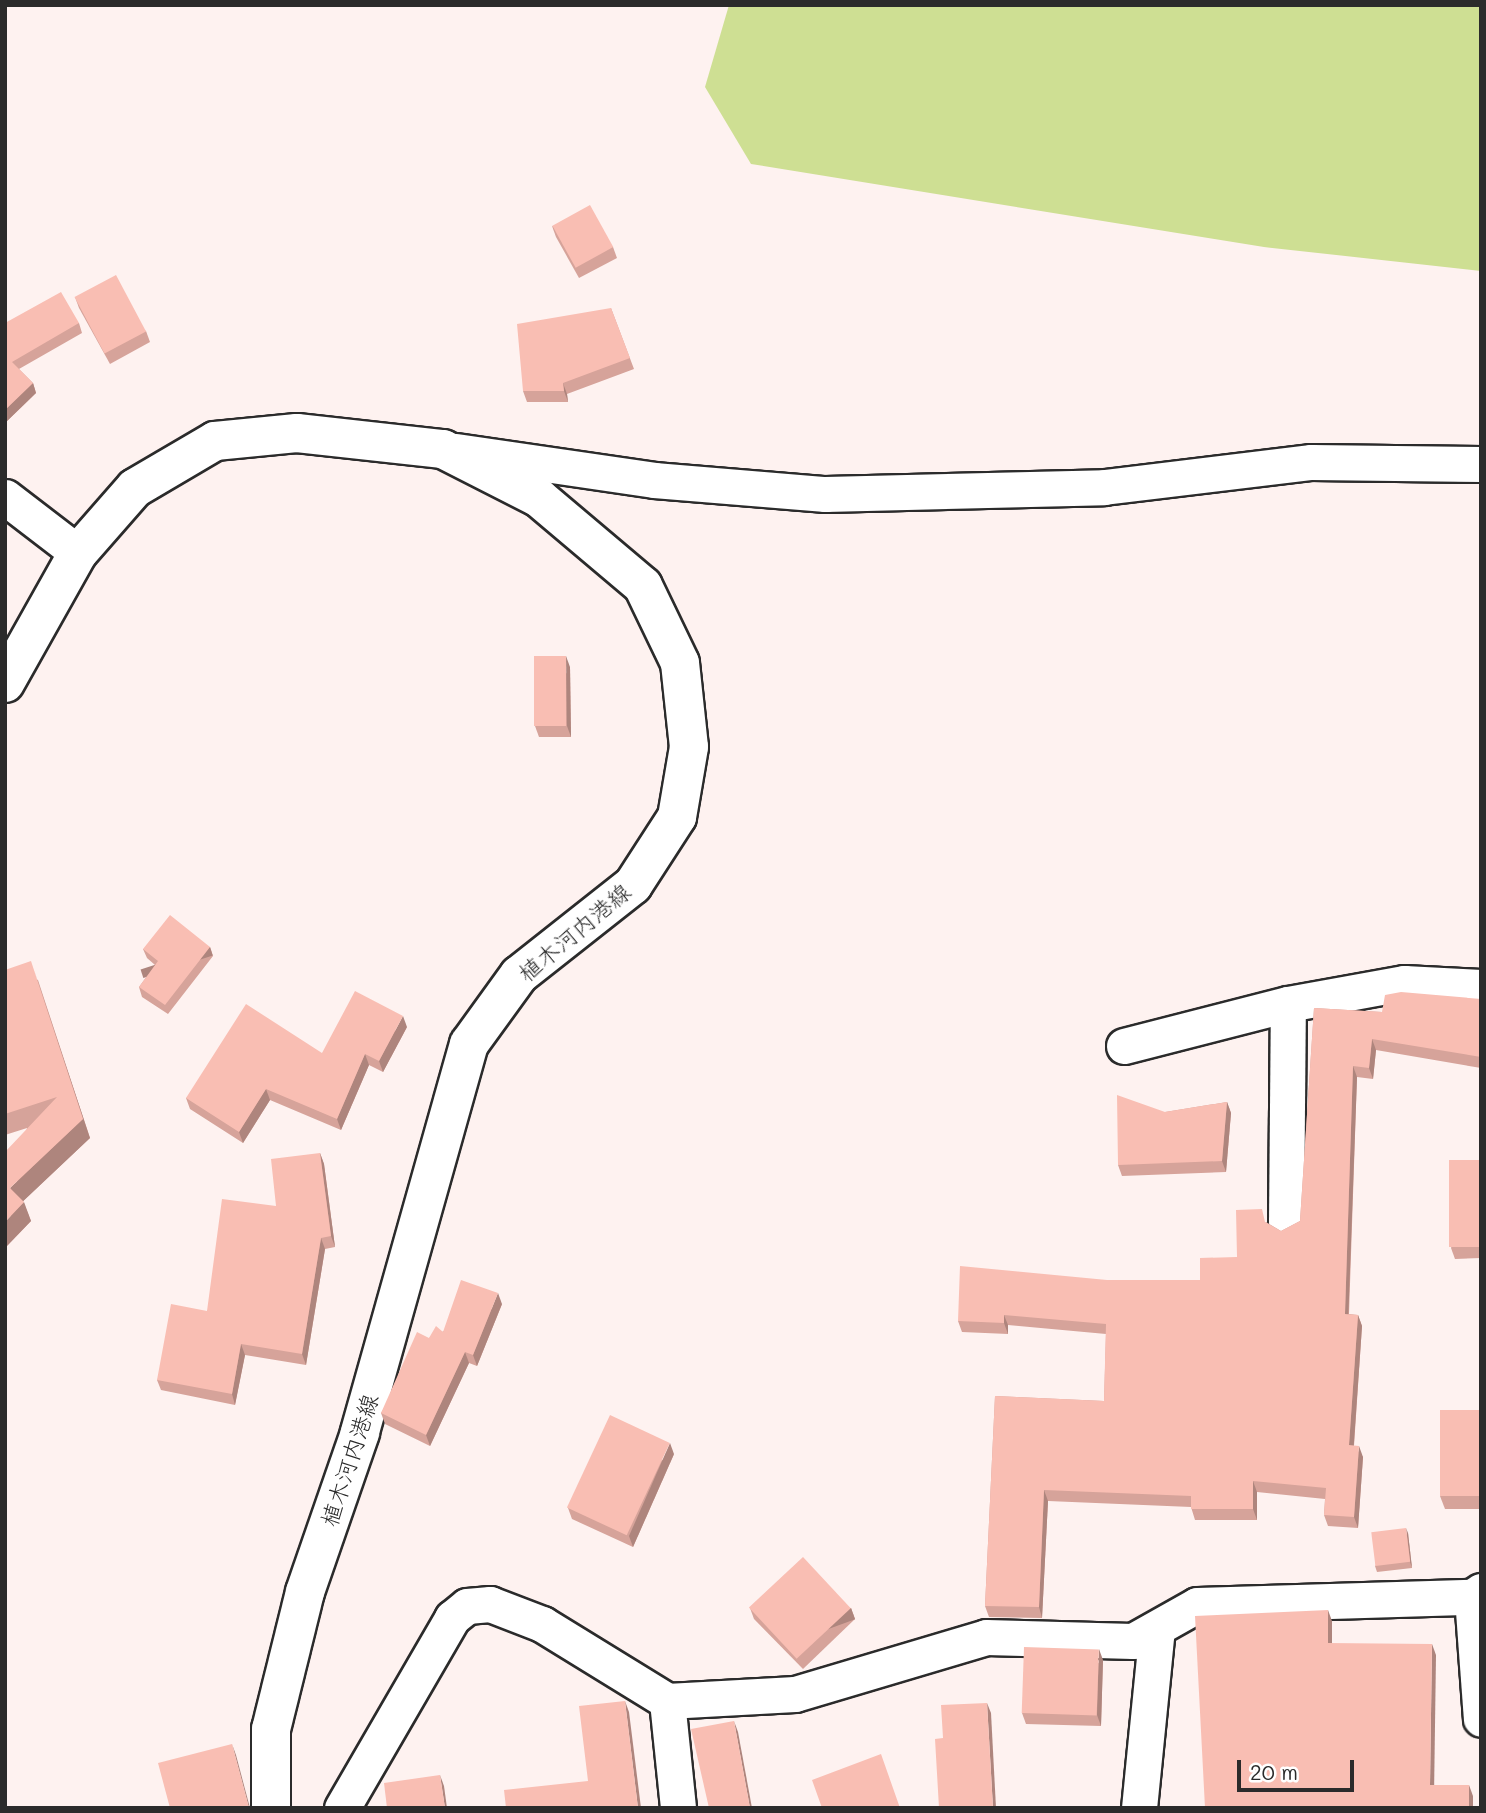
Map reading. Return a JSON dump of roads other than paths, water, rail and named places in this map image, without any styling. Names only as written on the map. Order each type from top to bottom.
[{"type":"main road","name":"植木河内港線","points":[[5,683],[78,553],[135,488],[215,441],[297,433],[443,449],[539,498],[643,586],[680,663],[689,747],[677,817],[633,886],[519,975],[469,1044],[360,1433],[305,1592],[271,1729],[271,1808]]},
{"type":"street","points":[[443,449],[654,480],[825,494],[1091,488],[1311,462],[1481,464]]},
{"type":"street","points":[[5,497],[78,553]]},
{"type":"street","points":[[1124,1046],[1288,1004],[1404,983],[1481,987]]},
{"type":"street","points":[[1286,1222],[1288,1004]]},
{"type":"street","points":[[342,1808],[452,1618],[467,1606],[490,1604],[542,1624],[667,1701],[795,1694],[986,1637],[1133,1641],[1197,1605],[1477,1594],[1481,1719]]},
{"type":"street","points":[[1139,1808],[1157,1629]]},
{"type":"street","points":[[667,1701],[678,1808]]}]
